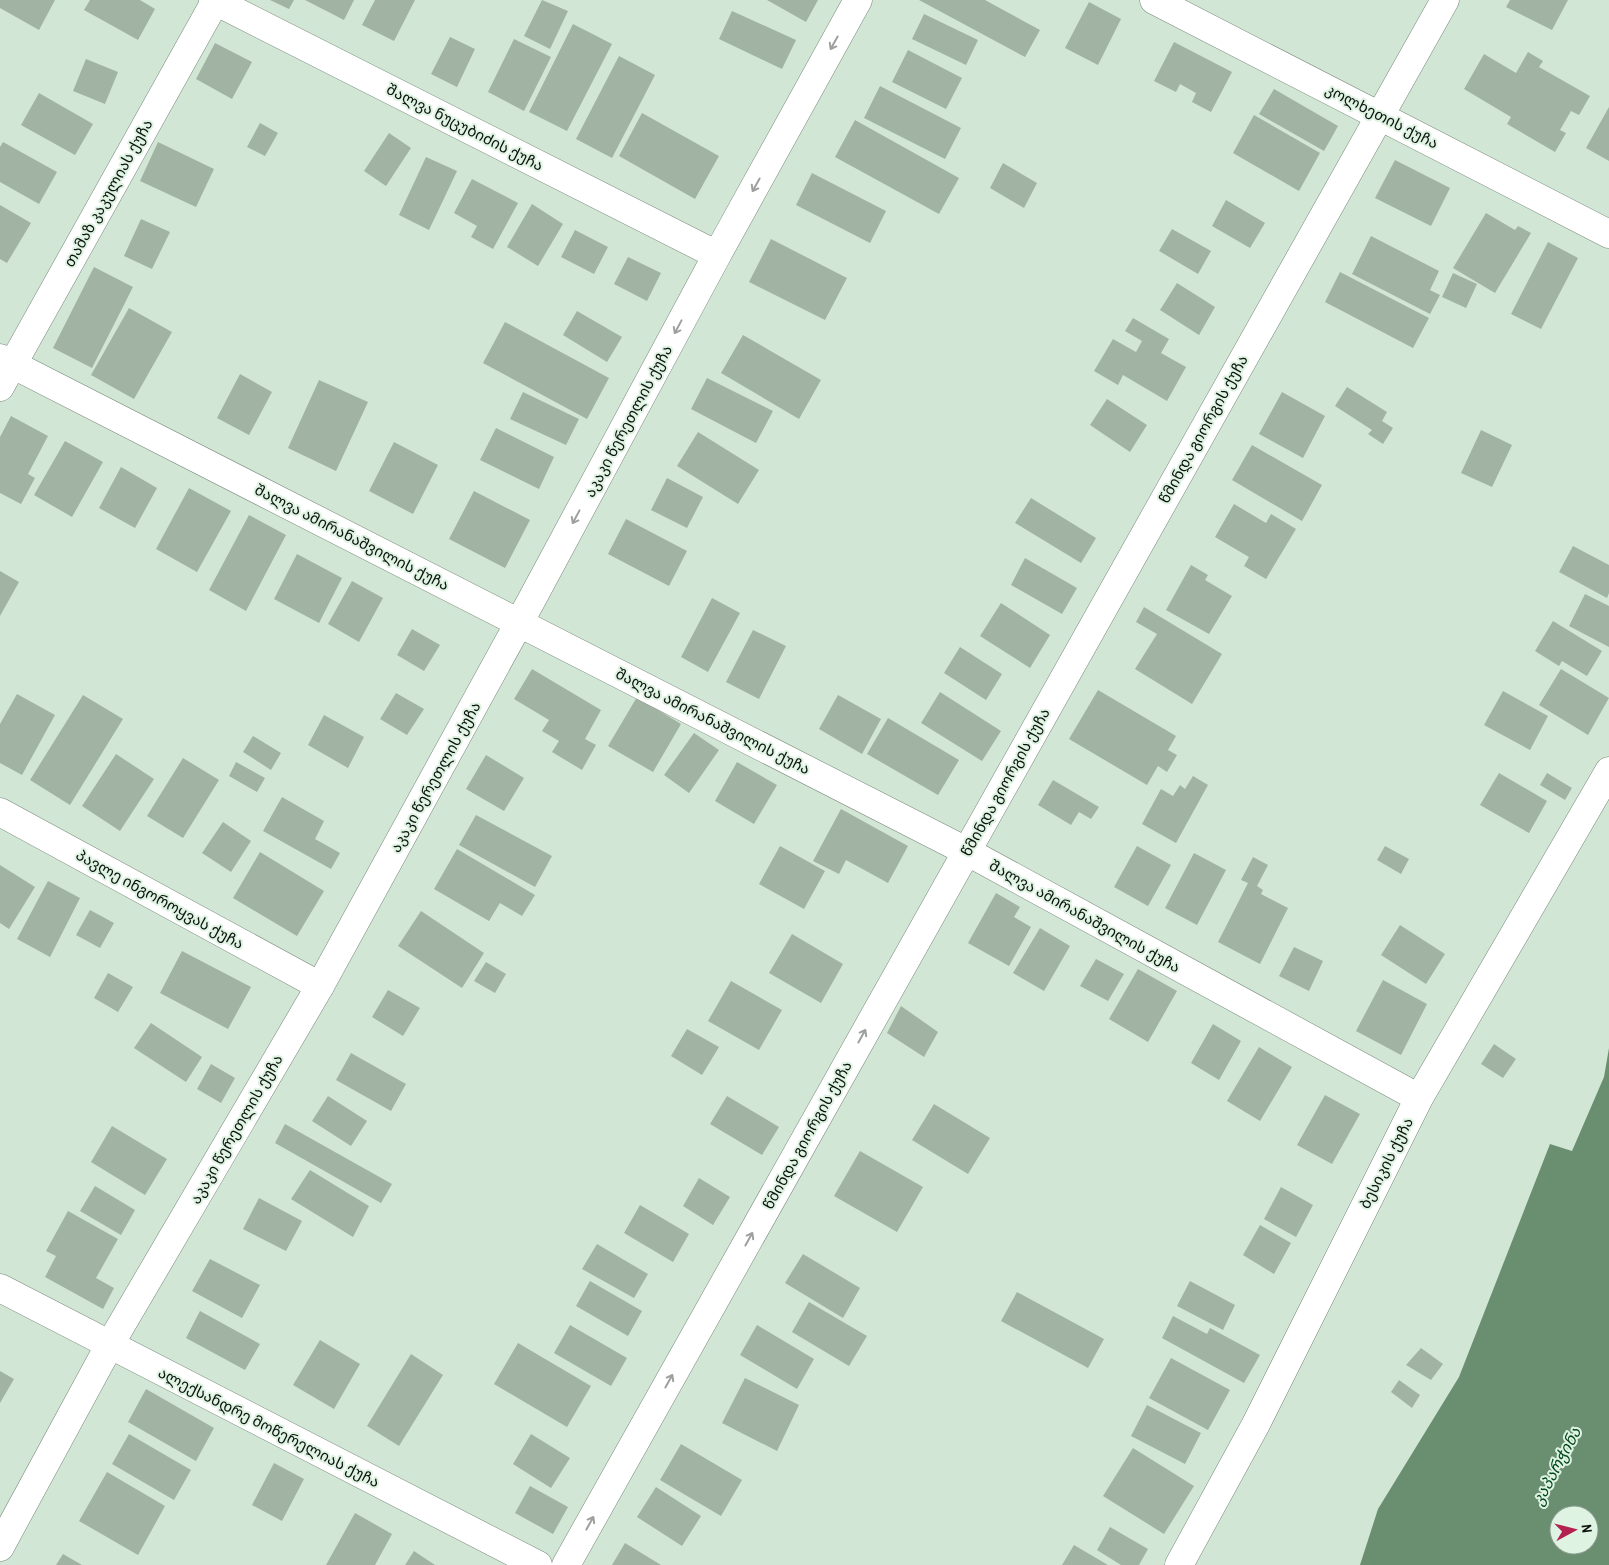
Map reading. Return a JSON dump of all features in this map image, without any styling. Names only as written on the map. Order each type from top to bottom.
[{"type":"street","name":"შალვა ნუცუბიძის ქუჩა","points":[[215,0],[717,255]]},
{"type":"street","name":"თამაზ კაკულიას ქუჩა","points":[[4,370],[215,0]]},
{"type":"street","name":"აკაკი წერეთლის ქუჩა","points":[[0,1547],[109,1346],[320,986],[520,622],[717,255],[858,0]]},
{"type":"street","name":"კოლხეთის ქუჩა","points":[[1154,0],[1609,234]]},
{"type":"street","name":"წმინდა გიორგის ქუჩა","points":[[566,1565],[1445,0]]},
{"type":"street","name":"შალვა ამირანაშვილის ქუჩა","points":[[4,370],[520,622],[966,851],[1418,1098]]},
{"type":"street","name":"ბესიკის ქუჩა","points":[[1179,1565],[1256,1424],[1418,1098],[1609,771]]},
{"type":"street","name":"პავლე ინგოროყვას ქუჩა","points":[[0,812],[320,986]]},
{"type":"street","name":"ალექსანდრე მოწერელიას ქუჩა","points":[[0,1288],[109,1346],[538,1565]]},
{"type":"water","name":"კაპარჭინა","points":[[1609,1048],[1609,1565],[1360,1565],[1378,1509],[1459,1377],[1550,1144],[1572,1151],[1604,1077]]},
{"type":"building","points":[[0,0],[55,0],[39,30],[0,8]]},
{"type":"building","points":[[90,0],[140,0],[155,9],[138,40],[84,10]]},
{"type":"building","points":[[270,0],[294,0],[289,9]]},
{"type":"building","points":[[305,0],[354,0],[344,20]]},
{"type":"building","points":[[375,0],[415,0],[394,41],[362,25]]},
{"type":"building","points":[[542,0],[568,11],[550,49],[524,36]]},
{"type":"building","points":[[767,0],[818,0],[806,22]]},
{"type":"building","points":[[919,0],[985,0],[1040,30],[1025,57]]},
{"type":"building","points":[[1510,0],[1568,0],[1552,30],[1506,7]]},
{"type":"building","points":[[1089,2],[1121,19],[1098,65],[1065,48]]},
{"type":"building","points":[[732,11],[796,40],[782,69],[719,39]]},
{"type":"building","points":[[924,14],[978,40],[966,65],[912,39]]},
{"type":"building","points":[[573,24],[612,44],[567,131],[529,112]]},
{"type":"building","points":[[450,37],[475,49],[457,87],[431,74]]},
{"type":"building","points":[[514,39],[551,57],[524,111],[488,92]]},
{"type":"building","points":[[1174,42],[1232,72],[1211,112],[1192,102],[1196,93],[1180,84],[1176,92],[1154,81]]},
{"type":"building","points":[[215,43],[252,62],[232,99],[196,79]]},
{"type":"building","points":[[908,50],[962,78],[946,109],[892,82]]},
{"type":"building","points":[[1528,52],[1543,61],[1539,67],[1590,96],[1579,115],[1571,111],[1560,130],[1566,133],[1555,152],[1507,124],[1511,117],[1464,89],[1484,54],[1516,73]]},
{"type":"building","points":[[619,56],[655,75],[612,158],[576,139]]},
{"type":"building","points":[[86,59],[118,72],[105,104],[73,91]]},
{"type":"building","points":[[880,86],[961,128],[945,159],[864,118]]},
{"type":"building","points":[[1274,89],[1338,126],[1324,151],[1259,114]]},
{"type":"building","points":[[39,93],[93,124],[75,155],[21,125]]},
{"type":"building","points":[[1609,107],[1609,161],[1586,148]]},
{"type":"building","points":[[642,113],[719,156],[695,199],[619,156]]},
{"type":"building","points":[[1254,115],[1320,153],[1299,191],[1233,153]]},
{"type":"building","points":[[855,120],[959,178],[939,214],[835,157]]},
{"type":"building","points":[[260,123],[278,133],[265,156],[247,147]]},
{"type":"building","points":[[389,133],[411,148],[386,186],[364,171]]},
{"type":"building","points":[[3,142],[57,172],[39,204],[0,182],[0,147]]},
{"type":"building","points":[[158,142],[214,169],[196,207],[140,181]]},
{"type":"building","points":[[426,157],[457,171],[429,230],[399,215]]},
{"type":"building","points":[[1395,160],[1450,188],[1431,226],[1375,198]]},
{"type":"building","points":[[1003,163],[1037,183],[1024,208],[990,188]]},
{"type":"building","points":[[812,173],[886,211],[870,243],[796,205]]},
{"type":"building","points":[[472,179],[518,203],[493,249],[471,237],[477,226],[454,213]]},
{"type":"building","points":[[1226,200],[1265,223],[1250,248],[1212,226]]},
{"type":"building","points":[[532,204],[563,224],[538,266],[507,247]]},
{"type":"building","points":[[0,205],[31,223],[7,263],[0,259]]},
{"type":"building","points":[[1486,213],[1515,230],[1518,226],[1531,233],[1495,293],[1453,268]]},
{"type":"building","points":[[141,219],[170,232],[152,269],[124,256]]},
{"type":"building","points":[[1172,229],[1211,251],[1198,274],[1159,251]]},
{"type":"building","points":[[575,230],[608,247],[594,274],[561,257]]},
{"type":"building","points":[[1371,236],[1439,271],[1430,290],[1440,295],[1430,314],[1352,274]]},
{"type":"building","points":[[771,239],[847,278],[825,320],[749,282]]},
{"type":"building","points":[[1548,242],[1578,258],[1541,329],[1511,314]]},
{"type":"building","points":[[628,257],[661,273],[647,301],[614,284]]},
{"type":"building","points":[[94,267],[133,287],[92,368],[53,348]]},
{"type":"building","points":[[1340,272],[1429,318],[1413,348],[1325,302]]},
{"type":"building","points":[[1453,273],[1477,284],[1466,308],[1442,297]]},
{"type":"building","points":[[1177,283],[1215,307],[1199,335],[1160,310]]},
{"type":"building","points":[[129,308],[172,332],[134,399],[91,375]]},
{"type":"building","points":[[577,311],[622,337],[607,362],[563,335]]},
{"type":"building","points":[[1133,318],[1169,339],[1161,353],[1186,367],[1167,401],[1123,375],[1118,385],[1094,371],[1113,339],[1136,352],[1142,341],[1125,331]]},
{"type":"building","points":[[505,322],[609,378],[587,419],[483,363]]},
{"type":"building","points":[[743,335],[821,380],[799,419],[721,373]]},
{"type":"building","points":[[240,374],[272,392],[249,435],[217,418]]},
{"type":"building","points":[[707,378],[773,411],[756,443],[691,409]]},
{"type":"building","points":[[319,380],[368,402],[336,471],[288,448]]},
{"type":"building","points":[[1347,387],[1387,412],[1382,421],[1393,428],[1383,444],[1368,434],[1372,430],[1335,406]]},
{"type":"building","points":[[523,392],[579,419],[566,445],[510,419]]},
{"type":"building","points":[[1282,392],[1325,416],[1303,458],[1259,434]]},
{"type":"building","points":[[1107,399],[1147,425],[1130,452],[1090,425]]},
{"type":"building","points":[[11,416],[48,436],[28,474],[35,478],[21,504],[0,493],[0,437]]},
{"type":"building","points":[[496,428],[554,457],[539,489],[480,460]]},
{"type":"building","points":[[1481,430],[1512,445],[1492,487],[1461,473]]},
{"type":"building","points":[[698,432],[759,470],[738,504],[677,466]]},
{"type":"building","points":[[65,441],[103,462],[72,517],[34,495]]},
{"type":"building","points":[[394,442],[438,465],[413,514],[369,491]]},
{"type":"building","points":[[1252,445],[1322,485],[1302,521],[1232,480]]},
{"type":"building","points":[[121,467],[157,488],[135,528],[99,508]]},
{"type":"building","points":[[667,478],[703,497],[687,528],[651,510]]},
{"type":"building","points":[[189,488],[231,511],[197,572],[156,549]]},
{"type":"building","points":[[474,491],[530,520],[505,568],[449,539]]},
{"type":"building","points":[[1031,498],[1096,538],[1081,563],[1015,523]]},
{"type":"building","points":[[1234,504],[1266,523],[1271,514],[1296,529],[1266,579],[1244,566],[1249,557],[1215,537]]},
{"type":"building","points":[[249,515],[286,535],[246,611],[209,590]]},
{"type":"building","points":[[626,519],[687,551],[669,586],[608,554]]},
{"type":"building","points":[[1573,546],[1609,565],[1609,593],[1607,598],[1559,572]]},
{"type":"building","points":[[297,554],[342,578],[319,623],[274,599]]},
{"type":"building","points":[[1025,558],[1077,588],[1062,614],[1011,585]]},
{"type":"building","points":[[1191,565],[1208,575],[1205,580],[1232,596],[1209,634],[1166,610]]},
{"type":"building","points":[[0,571],[19,582],[0,616]]},
{"type":"building","points":[[352,581],[383,598],[359,642],[328,624]]},
{"type":"building","points":[[1585,594],[1609,606],[1609,647],[1569,626]]},
{"type":"building","points":[[712,598],[740,613],[708,672],[681,657]]},
{"type":"building","points":[[1001,603],[1050,635],[1030,668],[980,636]]},
{"type":"building","points":[[1144,607],[1222,654],[1192,704],[1135,669],[1157,634],[1136,622]]},
{"type":"building","points":[[1553,621],[1602,651],[1587,676],[1562,661],[1559,666],[1535,651]]},
{"type":"building","points":[[412,629],[440,645],[424,671],[397,655]]},
{"type":"building","points":[[753,630],[786,646],[759,699],[726,682]]},
{"type":"building","points":[[960,647],[1002,674],[986,700],[944,673]]},
{"type":"building","points":[[532,669],[601,710],[585,739],[596,745],[582,770],[552,752],[559,741],[542,731],[549,720],[514,699]]},
{"type":"building","points":[[1561,669],[1609,698],[1588,735],[1539,705]]},
{"type":"building","points":[[1098,690],[1176,736],[1168,750],[1177,755],[1167,772],[1158,766],[1147,785],[1069,739]]},
{"type":"building","points":[[1503,691],[1548,716],[1530,750],[1484,725]]},
{"type":"building","points":[[940,692],[1001,731],[982,761],[921,723]]},
{"type":"building","points":[[396,693],[424,709],[407,735],[380,719]]},
{"type":"building","points":[[17,694],[55,715],[22,775],[0,763],[0,724]]},
{"type":"building","points":[[83,695],[123,719],[70,805],[30,780]]},
{"type":"building","points":[[838,695],[881,719],[862,754],[819,729]]},
{"type":"building","points":[[637,697],[681,724],[653,772],[608,746]]},
{"type":"building","points":[[324,715],[364,737],[348,768],[308,745]]},
{"type":"building","points":[[888,718],[959,760],[938,795],[867,754]]},
{"type":"building","points":[[694,733],[719,750],[689,793],[664,775]]},
{"type":"building","points":[[253,736],[281,753],[271,770],[243,752]]},
{"type":"building","points":[[116,754],[154,779],[120,831],[82,806]]},
{"type":"building","points":[[486,755],[524,778],[504,811],[466,789]]},
{"type":"building","points":[[183,758],[219,780],[183,838],[147,816]]},
{"type":"building","points":[[236,762],[265,778],[257,792],[229,776]]},
{"type":"building","points":[[737,762],[777,785],[754,824],[715,801]]},
{"type":"building","points":[[1499,773],[1547,801],[1529,833],[1480,805]]},
{"type":"building","points":[[1547,773],[1572,788],[1565,800],[1540,785]]},
{"type":"building","points":[[1193,776],[1208,785],[1176,843],[1142,824],[1161,789],[1173,796],[1180,785],[1185,789]]},
{"type":"building","points":[[1053,780],[1099,807],[1091,819],[1079,812],[1071,825],[1038,805]]},
{"type":"building","points":[[282,797],[324,821],[315,839],[340,853],[331,869],[263,831]]},
{"type":"building","points":[[841,809],[908,846],[888,883],[846,860],[839,874],[813,861]]},
{"type":"building","points":[[476,815],[552,856],[535,887],[459,845]]},
{"type":"building","points":[[223,822],[251,841],[231,872],[202,853]]},
{"type":"building","points":[[780,846],[825,871],[804,909],[759,884]]},
{"type":"building","points":[[1137,846],[1171,865],[1148,906],[1114,887]]},
{"type":"building","points":[[1385,846],[1409,859],[1401,874],[1377,860]]},
{"type":"building","points":[[457,849],[535,895],[522,916],[500,903],[489,921],[434,889]]},
{"type":"building","points":[[260,852],[324,891],[297,936],[233,898]]},
{"type":"building","points":[[1194,853],[1226,870],[1197,925],[1165,908]]},
{"type":"building","points":[[1253,857],[1268,865],[1257,886],[1263,890],[1261,894],[1288,908],[1260,964],[1218,942],[1248,883],[1241,880]]},
{"type":"building","points":[[0,865],[35,887],[9,929],[0,923]]},
{"type":"building","points":[[48,881],[80,898],[50,957],[17,939]]},
{"type":"building","points":[[996,893],[1020,907],[1014,917],[1031,927],[1009,966],[968,943]]},
{"type":"building","points":[[90,910],[114,923],[100,948],[76,935]]},
{"type":"building","points":[[421,911],[484,953],[462,988],[398,946]]},
{"type":"building","points":[[1400,925],[1445,954],[1426,984],[1381,955]]},
{"type":"building","points":[[1040,928],[1070,946],[1044,991],[1013,973]]},
{"type":"building","points":[[792,934],[843,964],[821,1003],[769,973]]},
{"type":"building","points":[[1294,947],[1323,961],[1309,991],[1279,976]]},
{"type":"building","points":[[182,951],[251,987],[228,1029],[160,993]]},
{"type":"building","points":[[1096,959],[1124,974],[1108,1001],[1080,986]]},
{"type":"building","points":[[486,962],[506,974],[495,993],[474,981]]},
{"type":"building","points":[[1138,969],[1177,991],[1148,1042],[1109,1019]]},
{"type":"building","points":[[108,973],[133,987],[118,1012],[94,998]]},
{"type":"building","points":[[1383,980],[1427,1004],[1401,1055],[1356,1031]]},
{"type":"building","points":[[731,981],[782,1010],[759,1050],[708,1021]]},
{"type":"building","points":[[388,990],[420,1008],[403,1036],[372,1017]]},
{"type":"building","points":[[901,1006],[938,1032],[924,1057],[887,1033]]},
{"type":"building","points":[[151,1023],[202,1057],[186,1082],[134,1048]]},
{"type":"building","points":[[1213,1024],[1241,1041],[1219,1080],[1191,1063]]},
{"type":"building","points":[[687,1029],[719,1047],[702,1075],[671,1056]]},
{"type":"building","points":[[1494,1044],[1516,1059],[1503,1078],[1481,1064]]},
{"type":"building","points":[[1259,1047],[1292,1067],[1260,1121],[1227,1101]]},
{"type":"building","points":[[351,1053],[406,1084],[391,1111],[336,1080]]},
{"type":"building","points":[[211,1064],[235,1078],[221,1103],[197,1089]]},
{"type":"building","points":[[1325,1095],[1360,1114],[1332,1164],[1297,1145]]},
{"type":"building","points":[[328,1096],[367,1121],[351,1146],[312,1121]]},
{"type":"building","points":[[727,1096],[779,1127],[762,1155],[710,1124]]},
{"type":"building","points":[[934,1104],[990,1138],[968,1174],[912,1140]]},
{"type":"building","points":[[285,1124],[392,1184],[381,1203],[275,1143]]},
{"type":"building","points":[[112,1126],[167,1159],[145,1195],[91,1162]]},
{"type":"building","points":[[860,1151],[923,1187],[897,1232],[834,1196]]},
{"type":"building","points":[[310,1170],[369,1206],[353,1237],[291,1199]]},
{"type":"building","points":[[699,1178],[730,1197],[713,1225],[683,1206]]},
{"type":"building","points":[[95,1186],[135,1210],[121,1235],[80,1211]]},
{"type":"building","points":[[1281,1187],[1313,1205],[1296,1237],[1264,1219]]},
{"type":"building","points":[[259,1198],[302,1221],[286,1251],[243,1229]]},
{"type":"building","points":[[640,1205],[689,1234],[673,1262],[624,1233]]},
{"type":"building","points":[[68,1211],[118,1239],[96,1278],[114,1288],[103,1309],[45,1277],[56,1256],[46,1251]]},
{"type":"building","points":[[1260,1225],[1291,1243],[1274,1274],[1243,1255]]},
{"type":"building","points":[[597,1244],[648,1274],[634,1298],[582,1269]]},
{"type":"building","points":[[803,1254],[860,1288],[843,1318],[785,1283]]},
{"type":"building","points":[[210,1259],[260,1285],[242,1318],[192,1291]]},
{"type":"building","points":[[590,1281],[642,1311],[628,1336],[576,1306]]},
{"type":"building","points":[[1190,1281],[1235,1305],[1223,1330],[1177,1306]]},
{"type":"building","points":[[1017,1292],[1104,1339],[1088,1368],[1001,1321]]},
{"type":"building","points":[[809,1302],[867,1336],[849,1366],[792,1332]]},
{"type":"building","points":[[200,1311],[260,1344],[245,1370],[186,1338]]},
{"type":"building","points":[[1173,1316],[1207,1334],[1210,1328],[1260,1355],[1244,1383],[1162,1338]]},
{"type":"building","points":[[570,1325],[627,1358],[611,1386],[554,1353]]},
{"type":"building","points":[[757,1325],[814,1359],[797,1389],[740,1355]]},
{"type":"building","points":[[320,1340],[360,1364],[334,1409],[293,1385]]},
{"type":"building","points":[[518,1343],[591,1386],[567,1427],[494,1384]]},
{"type":"building","points":[[1421,1348],[1443,1364],[1431,1380],[1406,1365]]},
{"type":"building","points":[[411,1354],[443,1375],[399,1446],[367,1426]]},
{"type":"building","points":[[1171,1358],[1230,1390],[1208,1430],[1149,1398]]},
{"type":"building","points":[[0,1371],[14,1379],[0,1403]]},
{"type":"building","points":[[745,1378],[799,1405],[777,1451],[722,1423]]},
{"type":"building","points":[[1399,1380],[1420,1395],[1412,1408],[1391,1392]]},
{"type":"building","points":[[146,1389],[214,1428],[196,1461],[128,1422]]},
{"type":"building","points":[[1147,1405],[1201,1433],[1185,1464],[1131,1436]]},
{"type":"building","points":[[129,1434],[191,1470],[174,1500],[112,1464]]},
{"type":"building","points":[[531,1434],[570,1458],[551,1488],[513,1464]]},
{"type":"building","points":[[681,1444],[742,1480],[721,1516],[660,1480]]},
{"type":"building","points":[[1133,1448],[1194,1486],[1164,1534],[1103,1496]]},
{"type":"building","points":[[274,1463],[304,1479],[282,1521],[252,1505]]},
{"type":"building","points":[[107,1472],[165,1506],[138,1555],[79,1521]]},
{"type":"building","points":[[530,1486],[568,1507],[553,1534],[515,1513]]},
{"type":"building","points":[[656,1487],[701,1516],[682,1546],[637,1517]]},
{"type":"building","points":[[355,1513],[392,1534],[375,1565],[326,1565]]},
{"type":"building","points":[[1110,1527],[1148,1549],[1139,1565],[1121,1565],[1097,1550]]},
{"type":"building","points":[[625,1543],[661,1565],[612,1565]]},
{"type":"building","points":[[1074,1545],[1108,1565],[1062,1565]]},
{"type":"building","points":[[414,1551],[435,1565],[405,1565]]},
{"type":"building","points":[[63,1554],[82,1565],[56,1565]]}]
